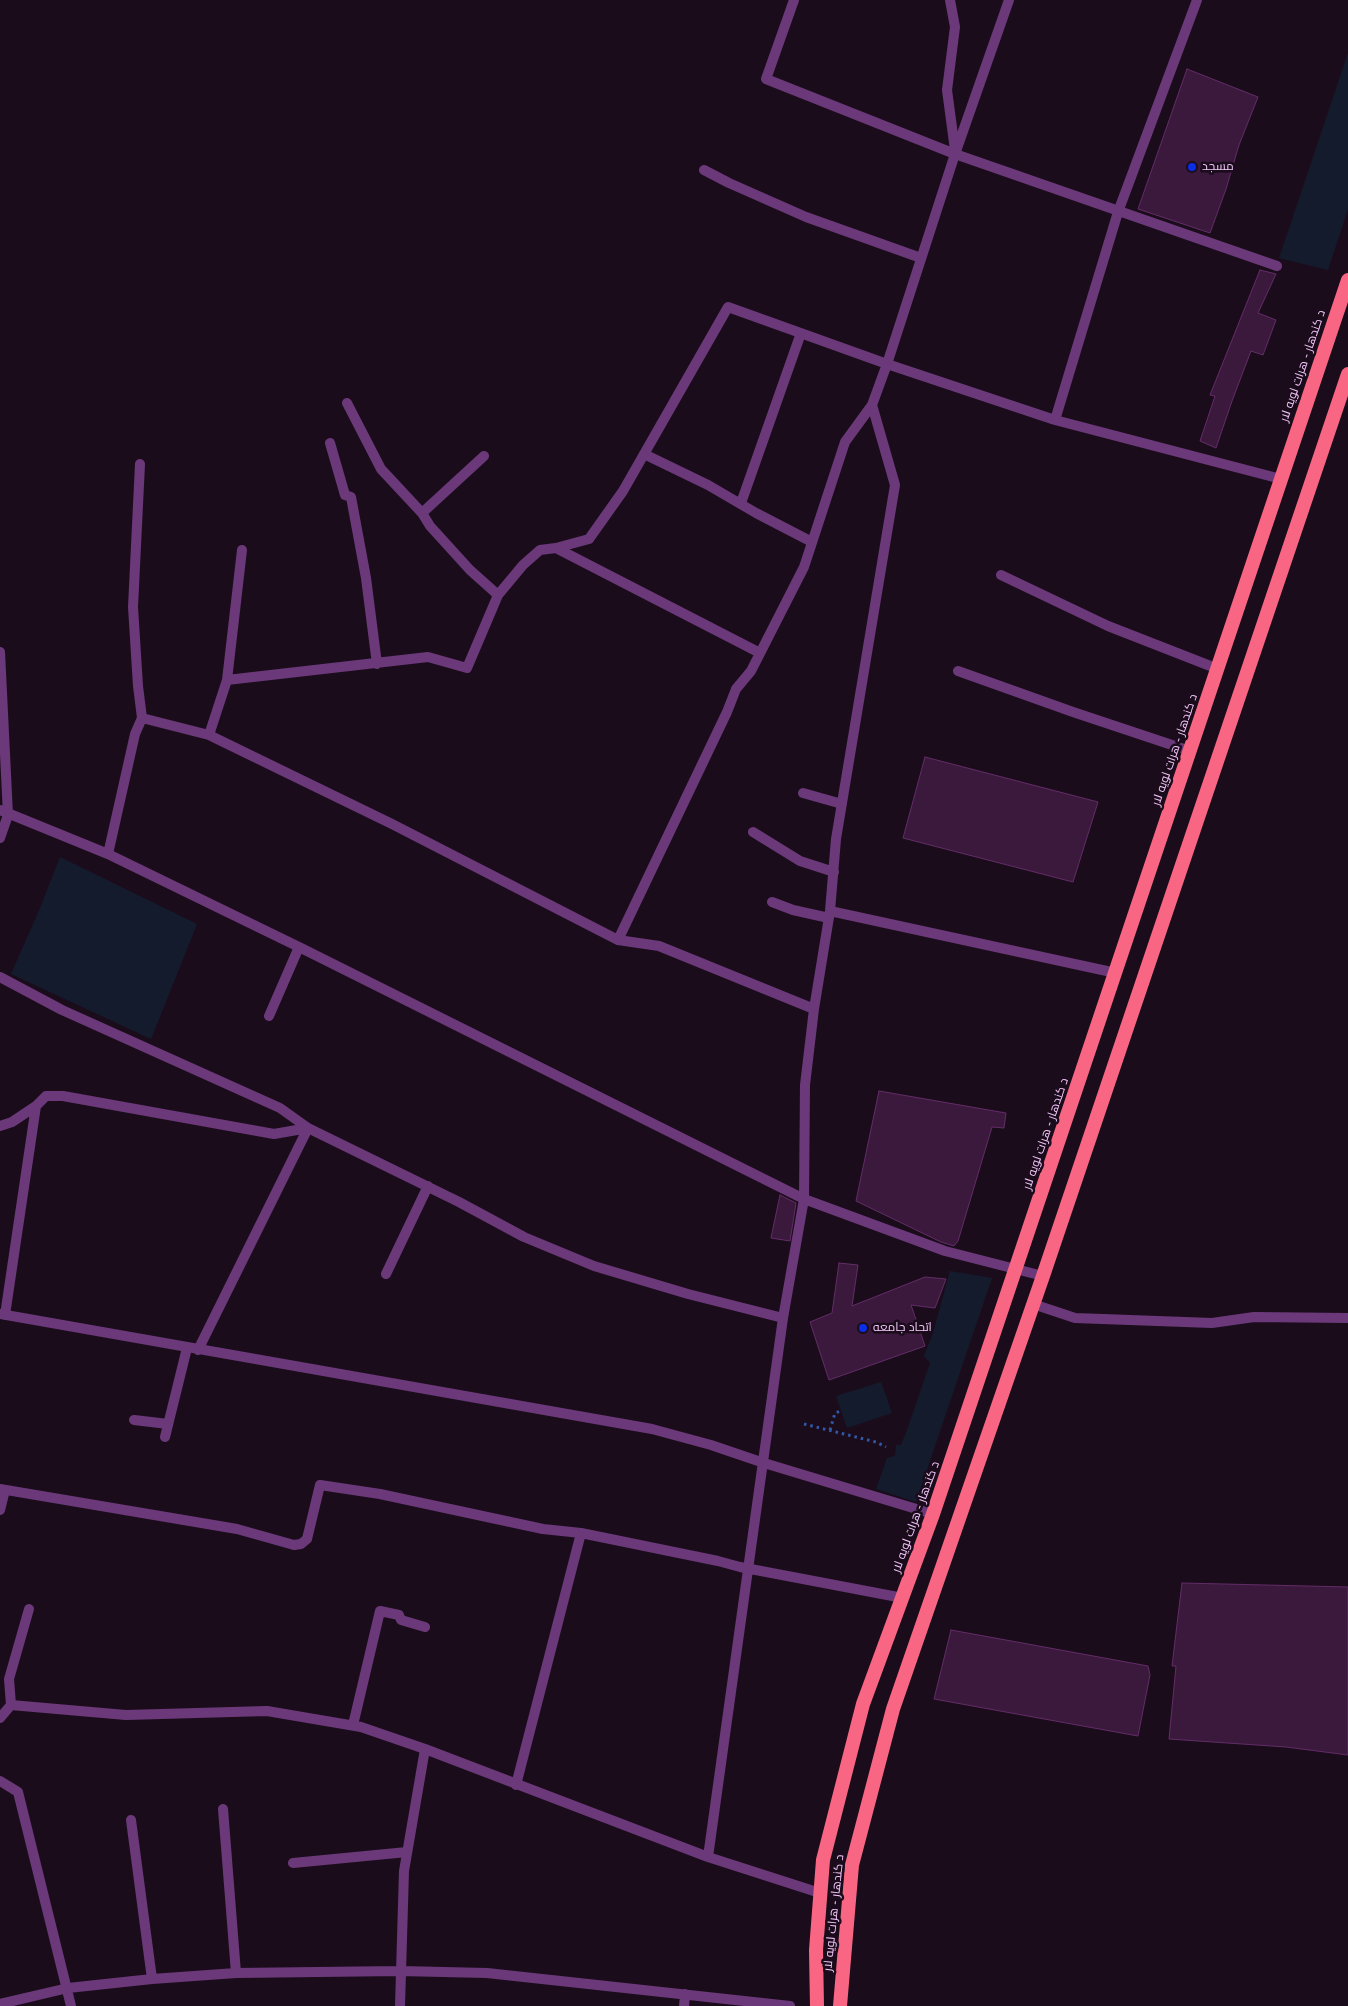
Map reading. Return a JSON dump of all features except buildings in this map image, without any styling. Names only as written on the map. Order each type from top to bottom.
[{"type":"highway","name":"د کندهار - هرات لويه لار","points":[[817,2006],[816,1950],[823,1860],[863,1704],[934,1514],[1348,280]]},
{"type":"highway","name":"د کندهار - هرات لويه لار","points":[[840,2006],[852,1865],[893,1709],[1043,1276],[1348,374]]},
{"type":"street","points":[[794,0],[766,79],[955,154],[1276,266]]},
{"type":"street","points":[[950,0],[955,27],[947,90],[955,154]]},
{"type":"street","points":[[618,940],[727,712],[736,689],[751,671],[804,567],[846,442],[872,405],[955,154],[1009,0]]},
{"type":"street","points":[[1055,420],[1118,212],[1197,0]]},
{"type":"street","points":[[704,170],[806,217],[921,258]]},
{"type":"street","points":[[227,680],[428,657],[467,668],[498,595],[523,564],[540,550],[556,548],[589,539],[623,491],[728,307],[887,364],[1055,420],[1281,479]]},
{"type":"street","points":[[741,504],[801,333]]},
{"type":"street","points":[[347,403],[381,469],[422,513],[430,526],[470,570],[498,595]]},
{"type":"street","points":[[708,1857],[783,1318],[804,1199],[805,1085],[814,1009],[830,915],[836,839],[895,485],[872,405]]},
{"type":"street","points":[[330,443],[345,495],[351,497],[366,578],[377,664]]},
{"type":"street","points":[[644,454],[812,542]]},
{"type":"street","points":[[422,513],[484,456]]},
{"type":"street","points":[[108,854],[136,734],[142,718],[133,607],[140,464]]},
{"type":"street","points":[[556,548],[760,653]]},
{"type":"street","points":[[209,735],[227,680],[242,550]]},
{"type":"street","points":[[1001,575],[1108,626],[1218,669]]},
{"type":"street","points":[[0,652],[4,812],[0,838]]},
{"type":"street","points":[[958,671],[1072,712],[1190,751]]},
{"type":"street","points":[[142,718],[209,735],[392,824],[618,940],[659,946],[814,1009]]},
{"type":"street","points":[[803,793],[842,804]]},
{"type":"street","points":[[4,812],[108,854],[299,947],[804,1199],[945,1251],[1043,1276]]},
{"type":"street","points":[[753,832],[800,861],[834,872]]},
{"type":"street","points":[[772,902],[793,910],[830,915],[1116,973]]},
{"type":"street","points":[[269,1016],[299,947]]},
{"type":"street","points":[[0,977],[62,1010],[280,1108],[308,1128],[428,1186],[524,1237],[594,1266],[688,1294],[783,1318]]},
{"type":"street","points":[[0,1126],[12,1122],[36,1106],[46,1096],[63,1096],[274,1134],[308,1128]]},
{"type":"street","points":[[36,1106],[2,1314],[652,1429],[711,1445],[764,1463],[934,1514]]},
{"type":"street","points":[[198,1350],[308,1128]]},
{"type":"street","points":[[386,1274],[428,1186]]},
{"type":"street","points":[[1033,1304],[1075,1318],[1212,1323],[1254,1317],[1348,1318]]},
{"type":"street","points":[[165,1437],[187,1348]]},
{"type":"street","points":[[134,1420],[168,1424]]},
{"type":"street","points":[[0,1510],[2,1489],[237,1528],[294,1545],[301,1544],[307,1539],[320,1485],[380,1494],[543,1529],[581,1533],[902,1598]]},
{"type":"street","points":[[516,1785],[581,1533]]},
{"type":"street","points":[[0,1718],[11,1705],[9,1679],[29,1609]]},
{"type":"street","points":[[353,1725],[380,1611],[399,1615],[401,1620],[425,1627]]},
{"type":"street","points":[[11,1705],[126,1715],[267,1711],[353,1725],[425,1749],[708,1857],[820,1893]]},
{"type":"street","points":[[400,2006],[404,1871],[425,1749]]},
{"type":"street","points":[[0,1781],[18,1792],[71,2006]]},
{"type":"street","points":[[223,1809],[236,1973]]},
{"type":"street","points":[[131,1820],[152,1979]]},
{"type":"street","points":[[293,1863],[407,1852]]},
{"type":"street","points":[[0,2004],[68,1988],[152,1979],[236,1973],[400,1971],[487,1973],[790,2006]]},
{"type":"street","points":[[684,2006],[685,1994]]},
{"type":"path","points":[[830,1430],[835,1413],[841,1411]]},
{"type":"path","points":[[804,1424],[876,1442],[886,1447]]},
{"type":"shaded area","points":[[1348,53],[1348,209],[1328,270],[1279,258]]},
{"type":"shaded area","points":[[60,857],[197,924],[151,1039],[11,974]]},
{"type":"shaded area","points":[[950,1271],[992,1278],[916,1502],[876,1489],[887,1458],[895,1456],[896,1445],[901,1445],[930,1363],[924,1356],[933,1333]]},
{"type":"shaded area","points":[[881,1382],[892,1413],[847,1428],[836,1396]]},
{"type":"place","name":"مسجد","points":[[1192,167]]},
{"type":"place","name":"اتحاد جامعه","points":[[863,1328]]}]
